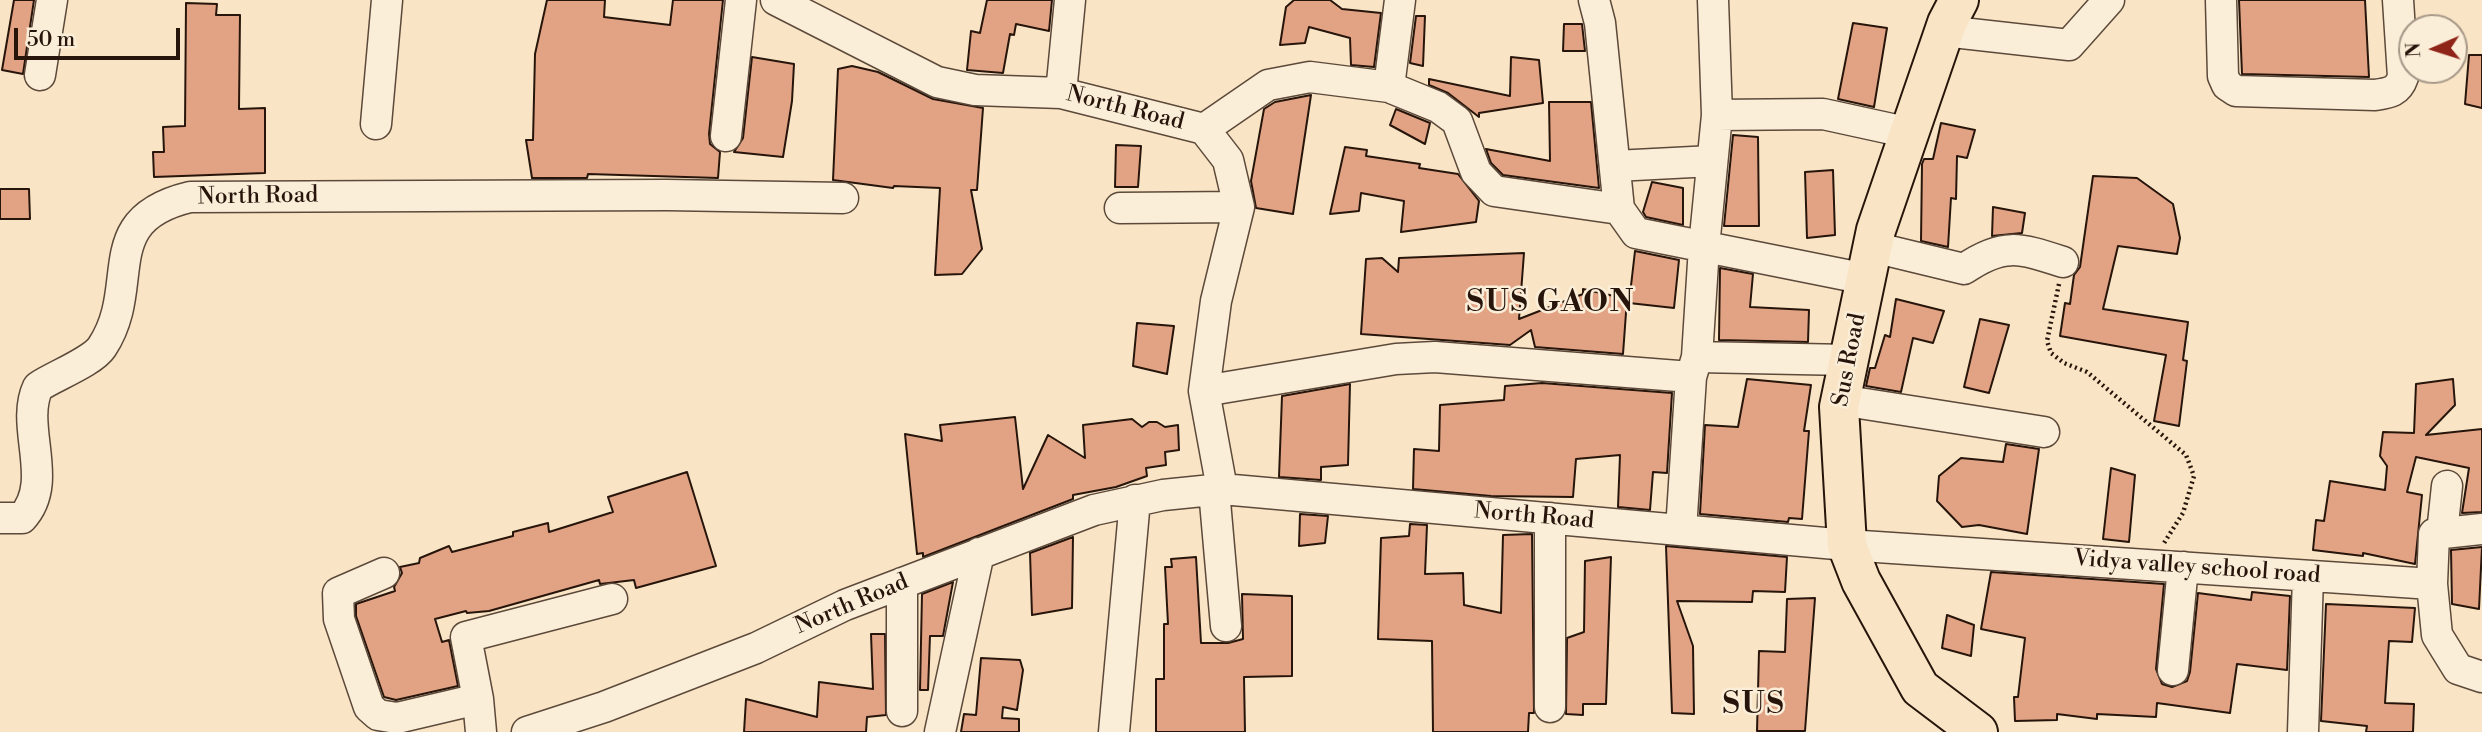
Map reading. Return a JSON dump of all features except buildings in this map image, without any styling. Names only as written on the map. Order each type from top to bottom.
[{"type":"main road","name":"Sus Road","points":[[1952,16],[1910,133],[1869,263],[1840,400],[1847,545],[1861,581],[1920,688],[1978,732]]},
{"type":"street","points":[[40,75],[52,0]]},
{"type":"street","points":[[376,124],[387,0]]},
{"type":"street","points":[[726,136],[741,0]]},
{"type":"street","name":"North Road","points":[[776,0],[937,82],[975,90],[1061,93],[1204,129],[1228,160],[1239,207],[1216,301],[1204,391],[1218,489]]},
{"type":"street","points":[[1061,93],[1070,0]]},
{"type":"street","points":[[1389,87],[1400,0]]},
{"type":"street","points":[[1594,0],[1600,23],[1619,209],[1636,233],[1704,247],[1869,263],[1964,269],[1993,251],[2007,249],[2028,251],[2063,262]]},
{"type":"street","points":[[1681,530],[1717,115],[1713,0]]},
{"type":"street","points":[[1952,16],[2069,45],[2109,0]]},
{"type":"street","points":[[2221,0],[2223,76],[2227,85],[2236,91],[2375,95],[2390,93],[2400,86],[2403,77],[2398,0]]},
{"type":"street","points":[[1204,129],[1268,85],[1310,77],[1389,87],[1438,107],[1457,121],[1476,172],[1494,191],[1619,209]]},
{"type":"street","points":[[1228,160],[1241,106]]},
{"type":"street","points":[[1717,115],[1823,114],[1910,133]]},
{"type":"street","points":[[1615,166],[1712,161]]},
{"type":"street","name":"North Road","points":[[0,518],[22,517],[30,509],[35,494],[37,470],[31,410],[38,387],[92,357],[101,349],[120,300],[131,233],[157,208],[190,197],[667,195],[843,198]]},
{"type":"street","points":[[1120,208],[1239,207]]},
{"type":"street","points":[[1204,391],[1396,359],[1435,357],[1694,367],[1849,360]]},
{"type":"street","points":[[1840,400],[2044,432]]},
{"type":"street","points":[[2442,533],[2447,486]]},
{"type":"street","points":[[1218,489],[1226,626]]},
{"type":"street","name":"North Road","points":[[527,732],[604,707],[756,648],[845,605],[979,553],[1094,510],[1135,500],[1218,489],[1847,545]]},
{"type":"street","points":[[1114,732],[1135,500]]},
{"type":"street","points":[[1550,519],[1550,707]]},
{"type":"street","points":[[2482,529],[2434,534],[2432,584],[2437,635],[2458,669],[2482,677]]},
{"type":"street","name":"Vidya valley school road","points":[[1847,545],[2432,584]]},
{"type":"street","points":[[940,732],[979,553]]},
{"type":"street","points":[[2173,670],[2183,567]]},
{"type":"street","points":[[384,573],[338,593],[339,619],[369,707],[378,715],[397,718],[478,699]]},
{"type":"street","points":[[2303,732],[2308,576]]},
{"type":"street","points":[[902,583],[902,711]]},
{"type":"street","points":[[481,732],[478,699],[466,637],[612,599]]},
{"type":"path","points":[[2063,262],[2048,341],[2051,353],[2064,363],[2087,372],[2186,455],[2194,476],[2183,513],[2150,565]]},
{"type":"district","name":"SUS GAON","points":[[1551,304]]},
{"type":"district","name":"SUS","points":[[1754,706]]}]
